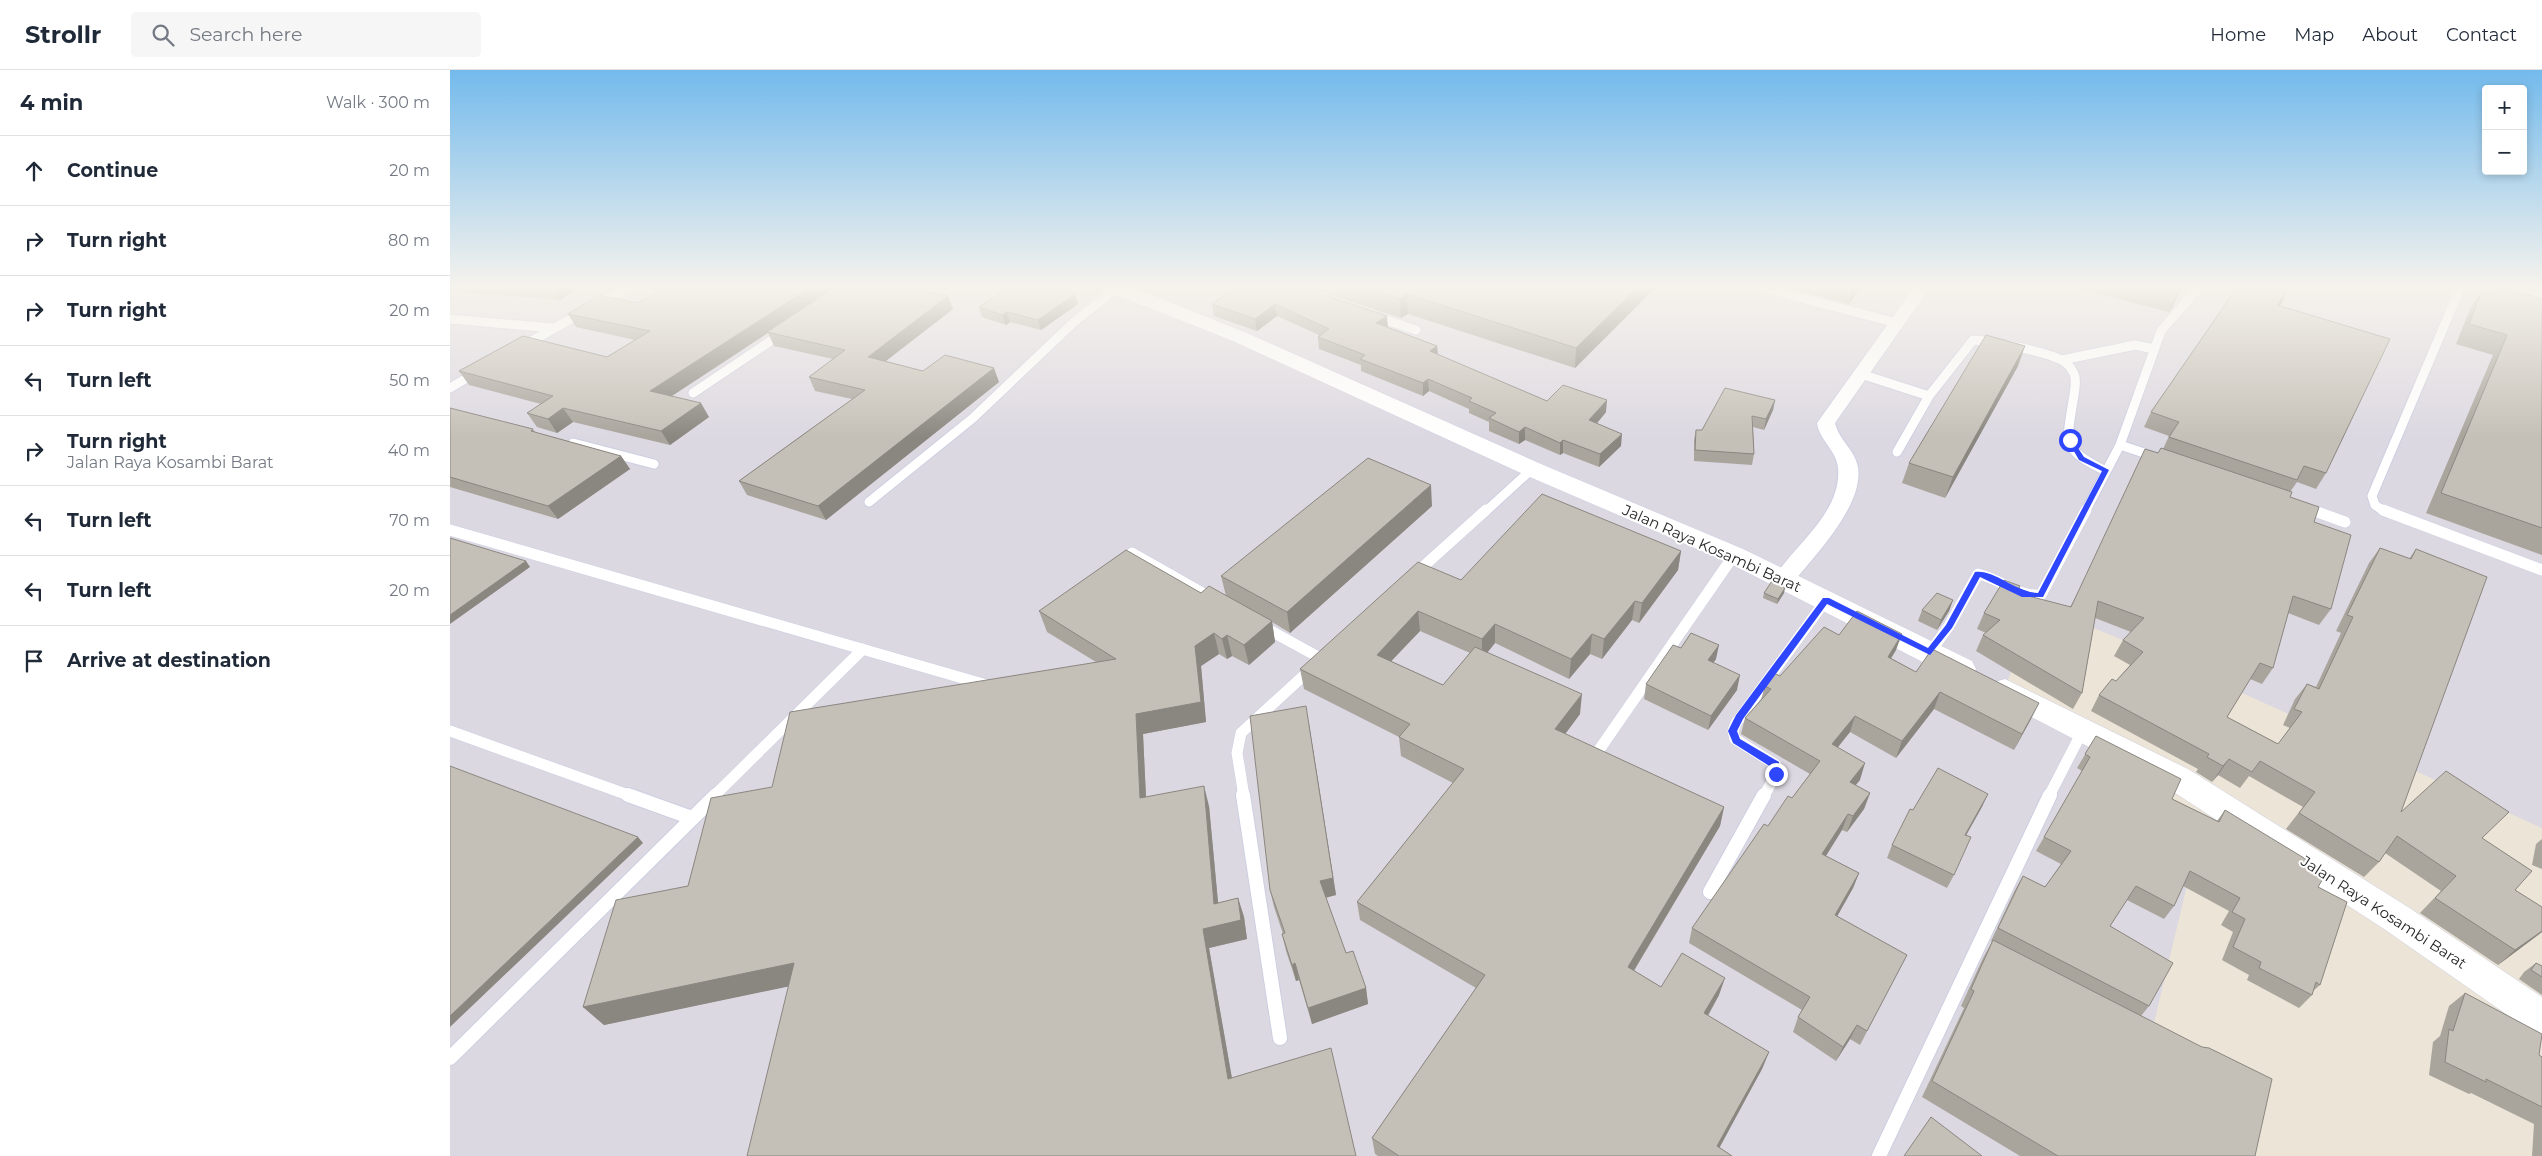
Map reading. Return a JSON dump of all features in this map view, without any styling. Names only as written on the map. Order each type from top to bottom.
[{"type":"main road","name":"Jalan Raya Kosambi Barat","points":[[1237,337],[1532,469],[1784,579],[2176,778],[2396,918],[2542,1018]]},
{"type":"street","points":[[1784,579],[1834,514],[1845,492],[1848,467],[1826,432],[1826,423],[1887,337]]},
{"type":"lane","points":[[510,353],[538,337]]},
{"type":"lane","points":[[693,393],[777,337]]},
{"type":"lane","points":[[869,502],[973,418],[1059,337]]},
{"type":"lane","points":[[1930,652],[1949,626],[1978,574],[1985,575],[2024,595],[2041,595],[2120,445],[2159,337]]},
{"type":"lane","points":[[2440,337],[2372,496],[2375,505],[2386,512],[2542,570]]},
{"type":"lane","points":[[1897,452],[1929,396],[1973,340],[1990,341],[2062,360],[2070,366],[2076,377],[2069,416],[2070,440],[2082,459],[2106,470]]},
{"type":"lane","points":[[2062,360],[2134,345],[2154,349]]},
{"type":"lane","points":[[450,388],[484,368]]},
{"type":"lane","points":[[1861,374],[1929,396]]},
{"type":"lane","points":[[561,440],[654,464]]},
{"type":"lane","points":[[2120,445],[2166,461]]},
{"type":"lane","points":[[1408,581],[1532,469]]},
{"type":"lane","points":[[2288,502],[2345,522]]},
{"type":"lane","points":[[450,530],[1002,689]]},
{"type":"lane","points":[[1132,553],[1227,606]]},
{"type":"lane","points":[[1599,750],[1734,556]]},
{"type":"lane","points":[[1710,892],[1776,774],[1776,765],[1735,739],[1733,731],[1736,723],[1818,608],[1826,600]]},
{"type":"lane","points":[[1253,621],[1325,656],[1241,734],[1237,753],[1280,1038]]},
{"type":"lane","points":[[450,1058],[862,649]]},
{"type":"lane","points":[[1879,1156],[1978,945],[2083,730]]},
{"type":"lane","points":[[450,731],[692,818]]},
{"type":"lane","points":[[1978,945],[1996,954]]},
{"type":"shaded area","points":[[450,337],[2542,337],[2542,828],[2142,648],[2040,606],[2003,691],[2202,823],[2122,1156],[450,1156]]},
{"type":"building","points":[[522,337],[607,357],[641,337],[734,337],[650,391],[701,403],[661,431],[563,408],[548,419],[527,413],[553,396],[459,371]]},
{"type":"building","points":[[787,337],[895,337],[868,357],[923,371],[945,355],[994,368],[818,506],[739,481],[865,390],[809,377],[845,350]]},
{"type":"building","points":[[1318,337],[1412,337],[1437,346],[1430,351],[1547,401],[1563,385],[1607,400],[1589,420],[1622,434],[1600,454],[1563,440],[1560,443],[1525,427],[1519,432],[1489,418],[1496,413],[1469,401],[1472,398],[1428,379],[1423,383],[1360,359],[1365,355]]},
{"type":"building","points":[[1541,337],[1588,337],[1576,348]]},
{"type":"building","points":[[1985,337],[1992,337],[2025,346],[1953,477],[1909,463]]},
{"type":"building","points":[[2203,337],[2382,337],[2390,339],[2326,473],[2304,466],[2297,480],[2169,437],[2179,422],[2151,412]]},
{"type":"building","points":[[2506,337],[2542,337],[2542,528],[2441,493]]},
{"type":"building","points":[[1725,388],[1775,400],[1766,419],[1752,416],[1754,454],[1695,450],[1696,430],[1702,430]]},
{"type":"building","points":[[450,408],[533,429],[531,431],[621,456],[548,506],[450,477]]},
{"type":"building","points":[[2161,448],[2292,492],[2290,497],[2319,507],[2314,522],[2351,535],[2331,609],[2293,596],[2273,668],[2260,663],[2227,717],[2278,744],[2302,712],[2294,709],[2307,684],[2319,689],[2353,617],[2347,615],[2380,548],[2411,559],[2416,549],[2487,577],[2401,812],[2446,771],[2509,812],[2482,838],[2532,871],[2515,890],[2542,907],[2542,931],[2515,950],[2435,898],[2456,876],[2397,836],[2379,862],[2299,813],[2315,792],[2260,761],[2252,772],[2229,759],[2223,766],[2207,757],[2209,754],[2099,695],[2112,679],[2116,681],[2143,652],[2123,640],[2144,618],[2098,601],[2082,693],[1983,635],[2000,620],[1984,613],[2004,580],[2020,586],[2017,593],[2071,607],[2145,449],[2158,453]]},
{"type":"building","points":[[1368,458],[1431,485],[1287,612],[1221,576]]},
{"type":"building","points":[[1542,494],[1681,551],[1642,603],[1635,601],[1604,639],[1592,634],[1571,659],[1495,624],[1482,639],[1418,611],[1377,655],[1443,685],[1475,647],[1582,694],[1555,729],[1724,807],[1628,967],[1661,987],[1682,953],[1725,978],[1704,1013],[1769,1052],[1717,1146],[1732,1156],[1399,1156],[1372,1138],[1485,975],[1357,902],[1464,769],[1399,737],[1410,724],[1300,669],[1418,562],[1461,580]]},
{"type":"building","points":[[450,538],[526,561],[450,615]]},
{"type":"building","points":[[1126,550],[1201,593],[1209,586],[1272,621],[1244,645],[1227,635],[1222,639],[1214,633],[1195,646],[1201,702],[1136,714],[1140,798],[1204,786],[1214,904],[1238,898],[1241,920],[1203,929],[1228,1079],[1331,1048],[1356,1156],[747,1156],[794,963],[583,1007],[616,900],[688,886],[711,798],[772,787],[790,712],[1116,659],[1039,611]]},
{"type":"building","points":[[1772,581],[1785,588],[1778,599],[1764,593]]},
{"type":"building","points":[[1937,593],[1953,600],[1941,620],[1922,610]]},
{"type":"building","points":[[1857,611],[1902,634],[1888,657],[1916,672],[1932,649],[2039,703],[2022,734],[1940,692],[1902,741],[1855,716],[1832,744],[1865,763],[1850,782],[1870,793],[1853,816],[1848,814],[1822,854],[1859,873],[1835,915],[1907,955],[1867,1031],[1857,1025],[1843,1047],[1798,1017],[1810,997],[1692,928],[1764,824],[1768,826],[1788,796],[1792,798],[1820,761],[1745,718],[1771,689],[1765,686],[1774,673],[1780,676],[1824,627],[1839,635]]},
{"type":"building","points":[[1691,633],[1719,645],[1708,660],[1740,675],[1711,716],[1646,684],[1673,645],[1681,648]]},
{"type":"building","points":[[1306,706],[1333,878],[1320,881],[1346,953],[1353,951],[1366,988],[1308,1008],[1295,963],[1292,965],[1282,934],[1285,933],[1270,890],[1250,716]]},
{"type":"building","points":[[2096,736],[2181,779],[2172,799],[2219,822],[2225,810],[2327,872],[2318,887],[2347,902],[2320,985],[2316,982],[2312,995],[2259,968],[2261,962],[2233,947],[2245,919],[2232,912],[2240,898],[2190,871],[2174,906],[2136,886],[2110,926],[2173,963],[2149,1006],[1998,928],[2023,876],[2045,887],[2071,851],[2044,837],[2090,757],[2085,754]]},
{"type":"building","points":[[450,766],[638,837],[450,1016]]},
{"type":"building","points":[[1938,768],[1988,794],[1965,835],[1971,837],[1954,875],[1892,845],[1910,809],[1913,810]]},
{"type":"building","points":[[1993,940],[2202,1047],[2209,1048],[2272,1079],[2255,1156],[2058,1156],[1932,1081],[1974,991],[1971,989]]},
{"type":"building","points":[[2536,963],[2542,966],[2542,977],[2531,970]]},
{"type":"building","points":[[2465,993],[2542,1034],[2539,1055],[2542,1057],[2542,1107],[2486,1079],[2486,1082],[2445,1062],[2449,1029],[2453,1031]]},
{"type":"building","points":[[1931,1117],[1982,1156],[1904,1156]]},
{"type":"route","points":[[1776,774],[1776,765],[1743,746],[1735,739],[1733,731],[1740,717],[1818,608],[1826,600],[1930,652],[1949,626],[1976,575],[1985,575],[2024,595],[2032,597],[2041,595],[2106,470],[2082,459],[2073,449],[2070,440]]}]
